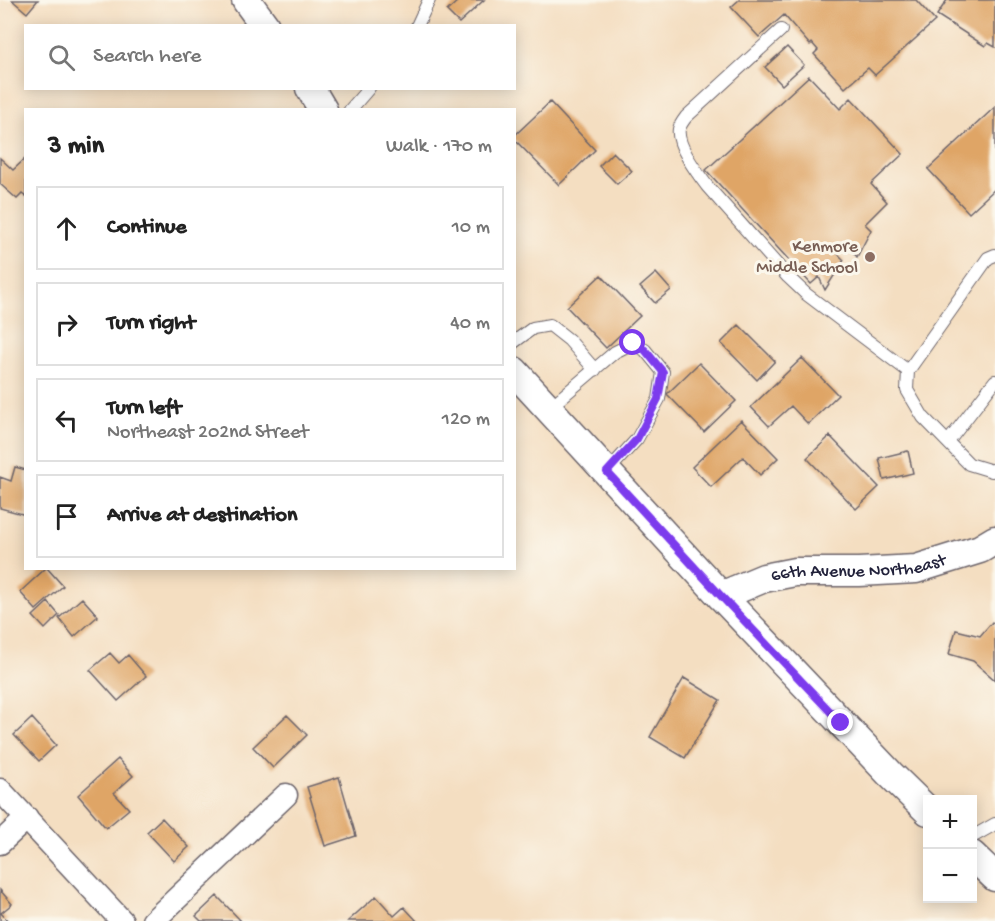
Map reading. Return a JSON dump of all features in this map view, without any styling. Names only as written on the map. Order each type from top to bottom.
[{"type":"street","points":[[246,0],[264,24]]},
{"type":"street","points":[[311,90],[322,108]]},
{"type":"street","points":[[516,373],[721,596],[923,807]]},
{"type":"street","name":"66th Avenue Northeast","points":[[721,596],[764,579],[795,572],[916,569],[980,549],[995,540]]},
{"type":"street","points":[[0,790],[123,921]]},
{"type":"street","points":[[153,921],[286,795]]},
{"type":"street","points":[[0,843],[27,818]]},
{"type":"street","points":[[977,860],[995,877]]},
{"type":"lane","points":[[418,24],[429,0]]},
{"type":"lane","points":[[781,30],[686,117],[679,130],[680,140],[696,171],[707,186],[788,277],[806,294],[908,371]]},
{"type":"lane","points":[[352,108],[367,90]]},
{"type":"lane","points":[[995,255],[988,258],[908,371],[907,390],[923,417],[969,464],[992,471],[995,469]]},
{"type":"lane","points":[[516,341],[533,328],[550,325],[569,340],[595,370]]},
{"type":"lane","points":[[549,408],[615,352],[633,343],[645,350],[663,372],[658,399],[637,439],[607,472]]},
{"type":"lane","points":[[948,442],[995,381]]},
{"type":"lane","points":[[977,834],[995,824]]},
{"type":"building","points":[[12,0],[38,0],[27,13]]},
{"type":"building","points":[[459,0],[484,0],[459,23],[447,11]]},
{"type":"building","points":[[739,0],[916,0],[935,21],[875,75],[868,68],[845,88],[814,54],[818,50],[812,43],[810,45],[784,15],[759,37],[731,7]]},
{"type":"building","points":[[947,0],[995,0],[995,47],[988,43],[985,46],[937,15]]},
{"type":"building","points":[[787,47],[804,65],[782,85],[765,67]]},
{"type":"building","points":[[809,76],[840,109],[851,98],[903,154],[871,184],[887,202],[865,224],[871,230],[857,257],[847,245],[837,253],[844,260],[825,290],[819,277],[811,284],[706,170]]},
{"type":"building","points":[[550,102],[595,150],[559,185],[516,141],[516,134]]},
{"type":"building","points":[[995,107],[995,189],[969,213],[928,169]]},
{"type":"building","points":[[613,152],[632,171],[617,184],[599,166]]},
{"type":"building","points":[[0,158],[13,170],[24,160],[24,196],[22,194],[17,199],[0,184]]},
{"type":"building","points":[[656,273],[671,290],[655,303],[640,287]]},
{"type":"building","points":[[601,275],[640,316],[606,348],[567,307]]},
{"type":"building","points":[[739,325],[775,361],[757,380],[721,343]]},
{"type":"building","points":[[802,358],[838,395],[808,424],[791,406],[769,426],[751,407]]},
{"type":"building","points":[[699,363],[736,401],[704,432],[667,394]]},
{"type":"building","points":[[741,420],[778,458],[760,475],[743,457],[711,487],[692,467]]},
{"type":"building","points":[[830,436],[879,487],[856,509],[807,458]]},
{"type":"building","points":[[908,451],[913,473],[884,480],[879,458]]},
{"type":"building","points":[[15,467],[24,469],[24,514],[0,508],[0,477],[11,481]]},
{"type":"building","points":[[44,570],[49,570],[63,586],[36,610],[20,592]]},
{"type":"building","points":[[82,598],[98,616],[74,637],[59,618]]},
{"type":"building","points":[[48,602],[59,615],[45,629],[33,616]]},
{"type":"building","points":[[992,622],[995,625],[995,680],[973,661],[949,654],[956,630],[980,636]]},
{"type":"building","points":[[110,653],[119,663],[128,655],[146,676],[118,701],[90,670]]},
{"type":"building","points":[[684,678],[720,700],[685,758],[650,737]]},
{"type":"building","points":[[287,715],[307,735],[273,768],[253,747]]},
{"type":"building","points":[[32,718],[56,745],[39,761],[14,735]]},
{"type":"building","points":[[118,759],[133,776],[114,793],[129,809],[106,828],[78,795]]},
{"type":"building","points":[[339,777],[356,836],[325,846],[307,787]]},
{"type":"building","points":[[162,818],[189,847],[174,861],[147,832]]},
{"type":"building","points":[[0,890],[12,904],[1,913],[8,921],[0,921]]},
{"type":"building","points":[[217,896],[241,921],[201,921],[196,916]]},
{"type":"building","points":[[376,896],[394,916],[404,907],[417,921],[348,921]]},
{"type":"place","name":"Kenmore Middle School","points":[[870,257]]},
{"type":"route","points":[[633,343],[645,350],[663,372],[658,399],[637,439],[607,472],[841,723]]}]
